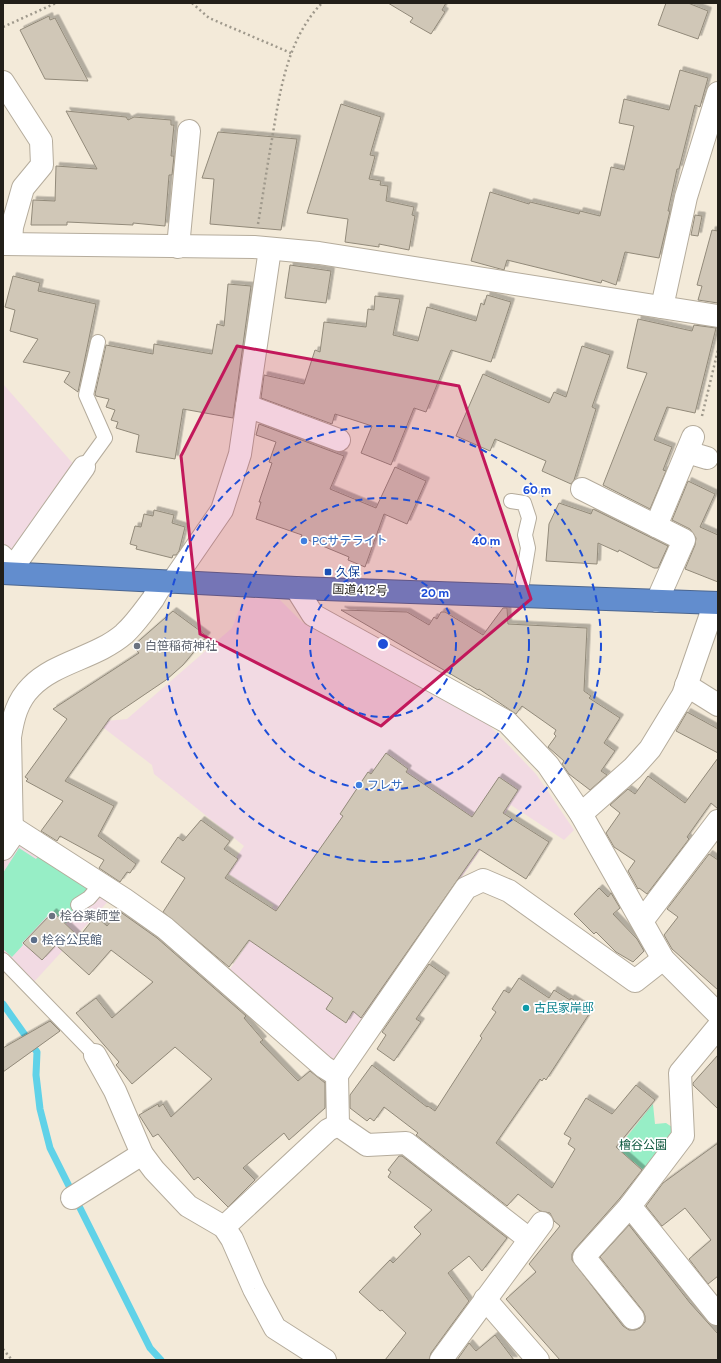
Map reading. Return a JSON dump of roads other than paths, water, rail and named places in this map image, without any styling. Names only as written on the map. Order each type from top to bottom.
[{"type":"highway","name":"国道412号","points":[[8,565],[172,581],[296,588],[715,603]]},
{"type":"street","points":[[3,82],[41,142],[42,164],[23,188],[7,243],[262,248],[319,253],[718,316]]},
{"type":"street","points":[[662,307],[686,197],[718,93]]},
{"type":"street","points":[[178,247],[189,131]]},
{"type":"street","points":[[3,849],[12,836],[12,827],[7,802],[10,737],[16,709],[23,696],[31,687],[47,674],[97,652],[123,635],[138,618],[163,584],[172,581],[222,510],[240,454],[262,248]]},
{"type":"street","points":[[246,406],[339,440]]},
{"type":"street","points":[[656,526],[696,449]]},
{"type":"street","points":[[8,565],[84,467]]},
{"type":"street","points":[[582,490],[684,540],[657,601]]},
{"type":"street","points":[[296,588],[313,615],[507,722],[548,765],[581,814],[663,959],[718,1014]]},
{"type":"street","points":[[581,814],[633,768],[650,750],[683,695],[715,603]]},
{"type":"street","points":[[686,685],[718,705]]},
{"type":"street","points":[[642,921],[718,821]]},
{"type":"street","points":[[12,827],[165,928],[324,1067],[337,1075]]},
{"type":"street","points":[[338,1125],[337,1075],[466,888],[483,880],[509,891],[636,981],[663,959]]},
{"type":"street","points":[[620,1311],[584,1257],[630,1206],[683,1136],[672,1110],[680,1073],[718,1027]]},
{"type":"street","points":[[95,1055],[115,1091],[142,1154],[154,1170],[188,1206],[224,1226],[232,1239],[254,1288],[275,1328],[325,1360]]},
{"type":"street","points":[[338,1125],[366,1145],[406,1143],[437,1157],[536,1231],[441,1360]]},
{"type":"street","points":[[224,1226],[328,1130],[338,1125]]},
{"type":"street","points":[[72,1198],[142,1154]]},
{"type":"street","points":[[630,1206],[714,1302]]},
{"type":"street","points":[[485,1299],[541,1355]]},
{"type":"lane","points":[[84,467],[105,438],[86,396],[98,342]]},
{"type":"lane","points":[[511,502],[524,503],[529,518],[525,535],[528,548],[520,596]]},
{"type":"lane","points":[[78,905],[89,898],[100,884]]},
{"type":"lane","points":[[3,960],[95,1055]]},
{"type":"waterway","points":[[3,1004],[37,1052],[36,1075],[40,1109],[50,1148],[150,1348],[161,1360]]},
{"type":"place","name":"PCサテライト","points":[[304,541]]},
{"type":"place","name":"久保","points":[[328,572]]},
{"type":"place","name":"白笹稲荷神社","points":[[137,646]]},
{"type":"place","name":"フレサ","points":[[359,785]]},
{"type":"place","name":"桧谷薬師堂","points":[[52,916]]},
{"type":"place","name":"桧谷公民館","points":[[34,940]]},
{"type":"place","name":"古民家岸邸","points":[[526,1008]]},
{"type":"park label","name":"檜谷公園","points":[[643,1145]]}]
